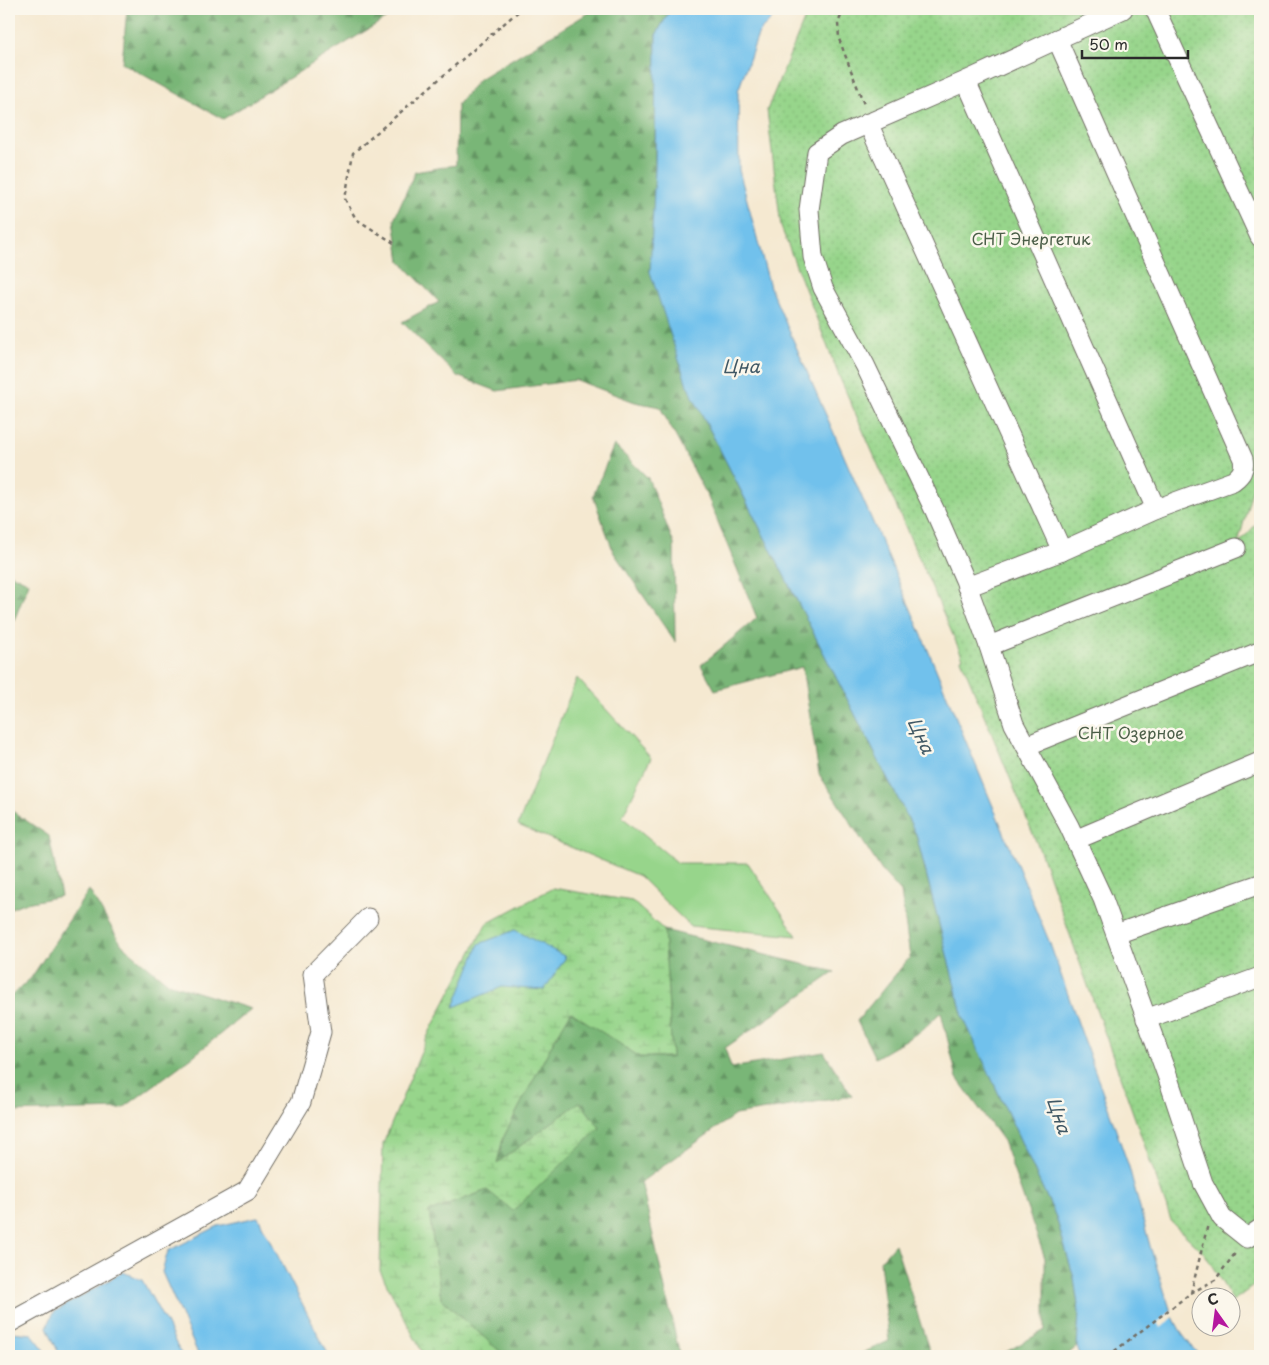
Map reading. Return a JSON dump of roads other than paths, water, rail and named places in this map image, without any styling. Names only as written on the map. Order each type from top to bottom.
[{"type":"lane","points":[[1123,9],[842,135],[817,152],[810,210],[813,257],[823,288],[865,365],[935,511],[989,646],[1014,724],[1075,840],[1103,899],[1167,1074],[1203,1183],[1222,1218],[1254,1233]]},
{"type":"lane","points":[[1155,9],[1260,237]]},
{"type":"lane","points":[[967,587],[1062,551],[1156,509],[1233,481],[1241,475],[1244,464],[1057,39]]},
{"type":"lane","points":[[966,81],[1156,509]]},
{"type":"lane","points":[[868,123],[1062,551]]},
{"type":"lane","points":[[989,646],[1236,548]]},
{"type":"lane","points":[[1026,746],[1259,652]]},
{"type":"lane","points":[[1075,840],[1260,762]]},
{"type":"lane","points":[[1116,934],[1260,884]]},
{"type":"lane","points":[[9,1323],[247,1191],[301,1102],[321,1032],[313,974],[368,918]]},
{"type":"lane","points":[[1146,1018],[1260,977]]},
{"type":"water","name":"Цна","points":[[671,9],[782,9],[759,32],[738,91],[739,170],[770,287],[913,614],[1049,941],[1129,1167],[1150,1246],[1172,1315],[1182,1334],[1196,1352],[1204,1356],[1080,1356],[1077,1347],[1079,1312],[1074,1278],[1056,1217],[963,1017],[916,834],[687,385],[650,272],[655,168],[656,35]]},
{"type":"water","points":[[515,930],[566,957],[544,990],[502,987],[454,1007],[479,944]]},
{"type":"water","points":[[258,1217],[329,1356],[199,1356],[162,1272],[168,1251],[218,1226]]},
{"type":"water","points":[[123,1272],[142,1280],[182,1356],[60,1356],[47,1327],[54,1312]]},
{"type":"water","points":[[12,1332],[32,1334],[47,1356],[9,1356],[9,1334]]},
{"type":"park label","name":"СНТ Энергетик","points":[[1031,238]]},
{"type":"park label","name":"СНТ Озерное","points":[[1131,732]]}]
